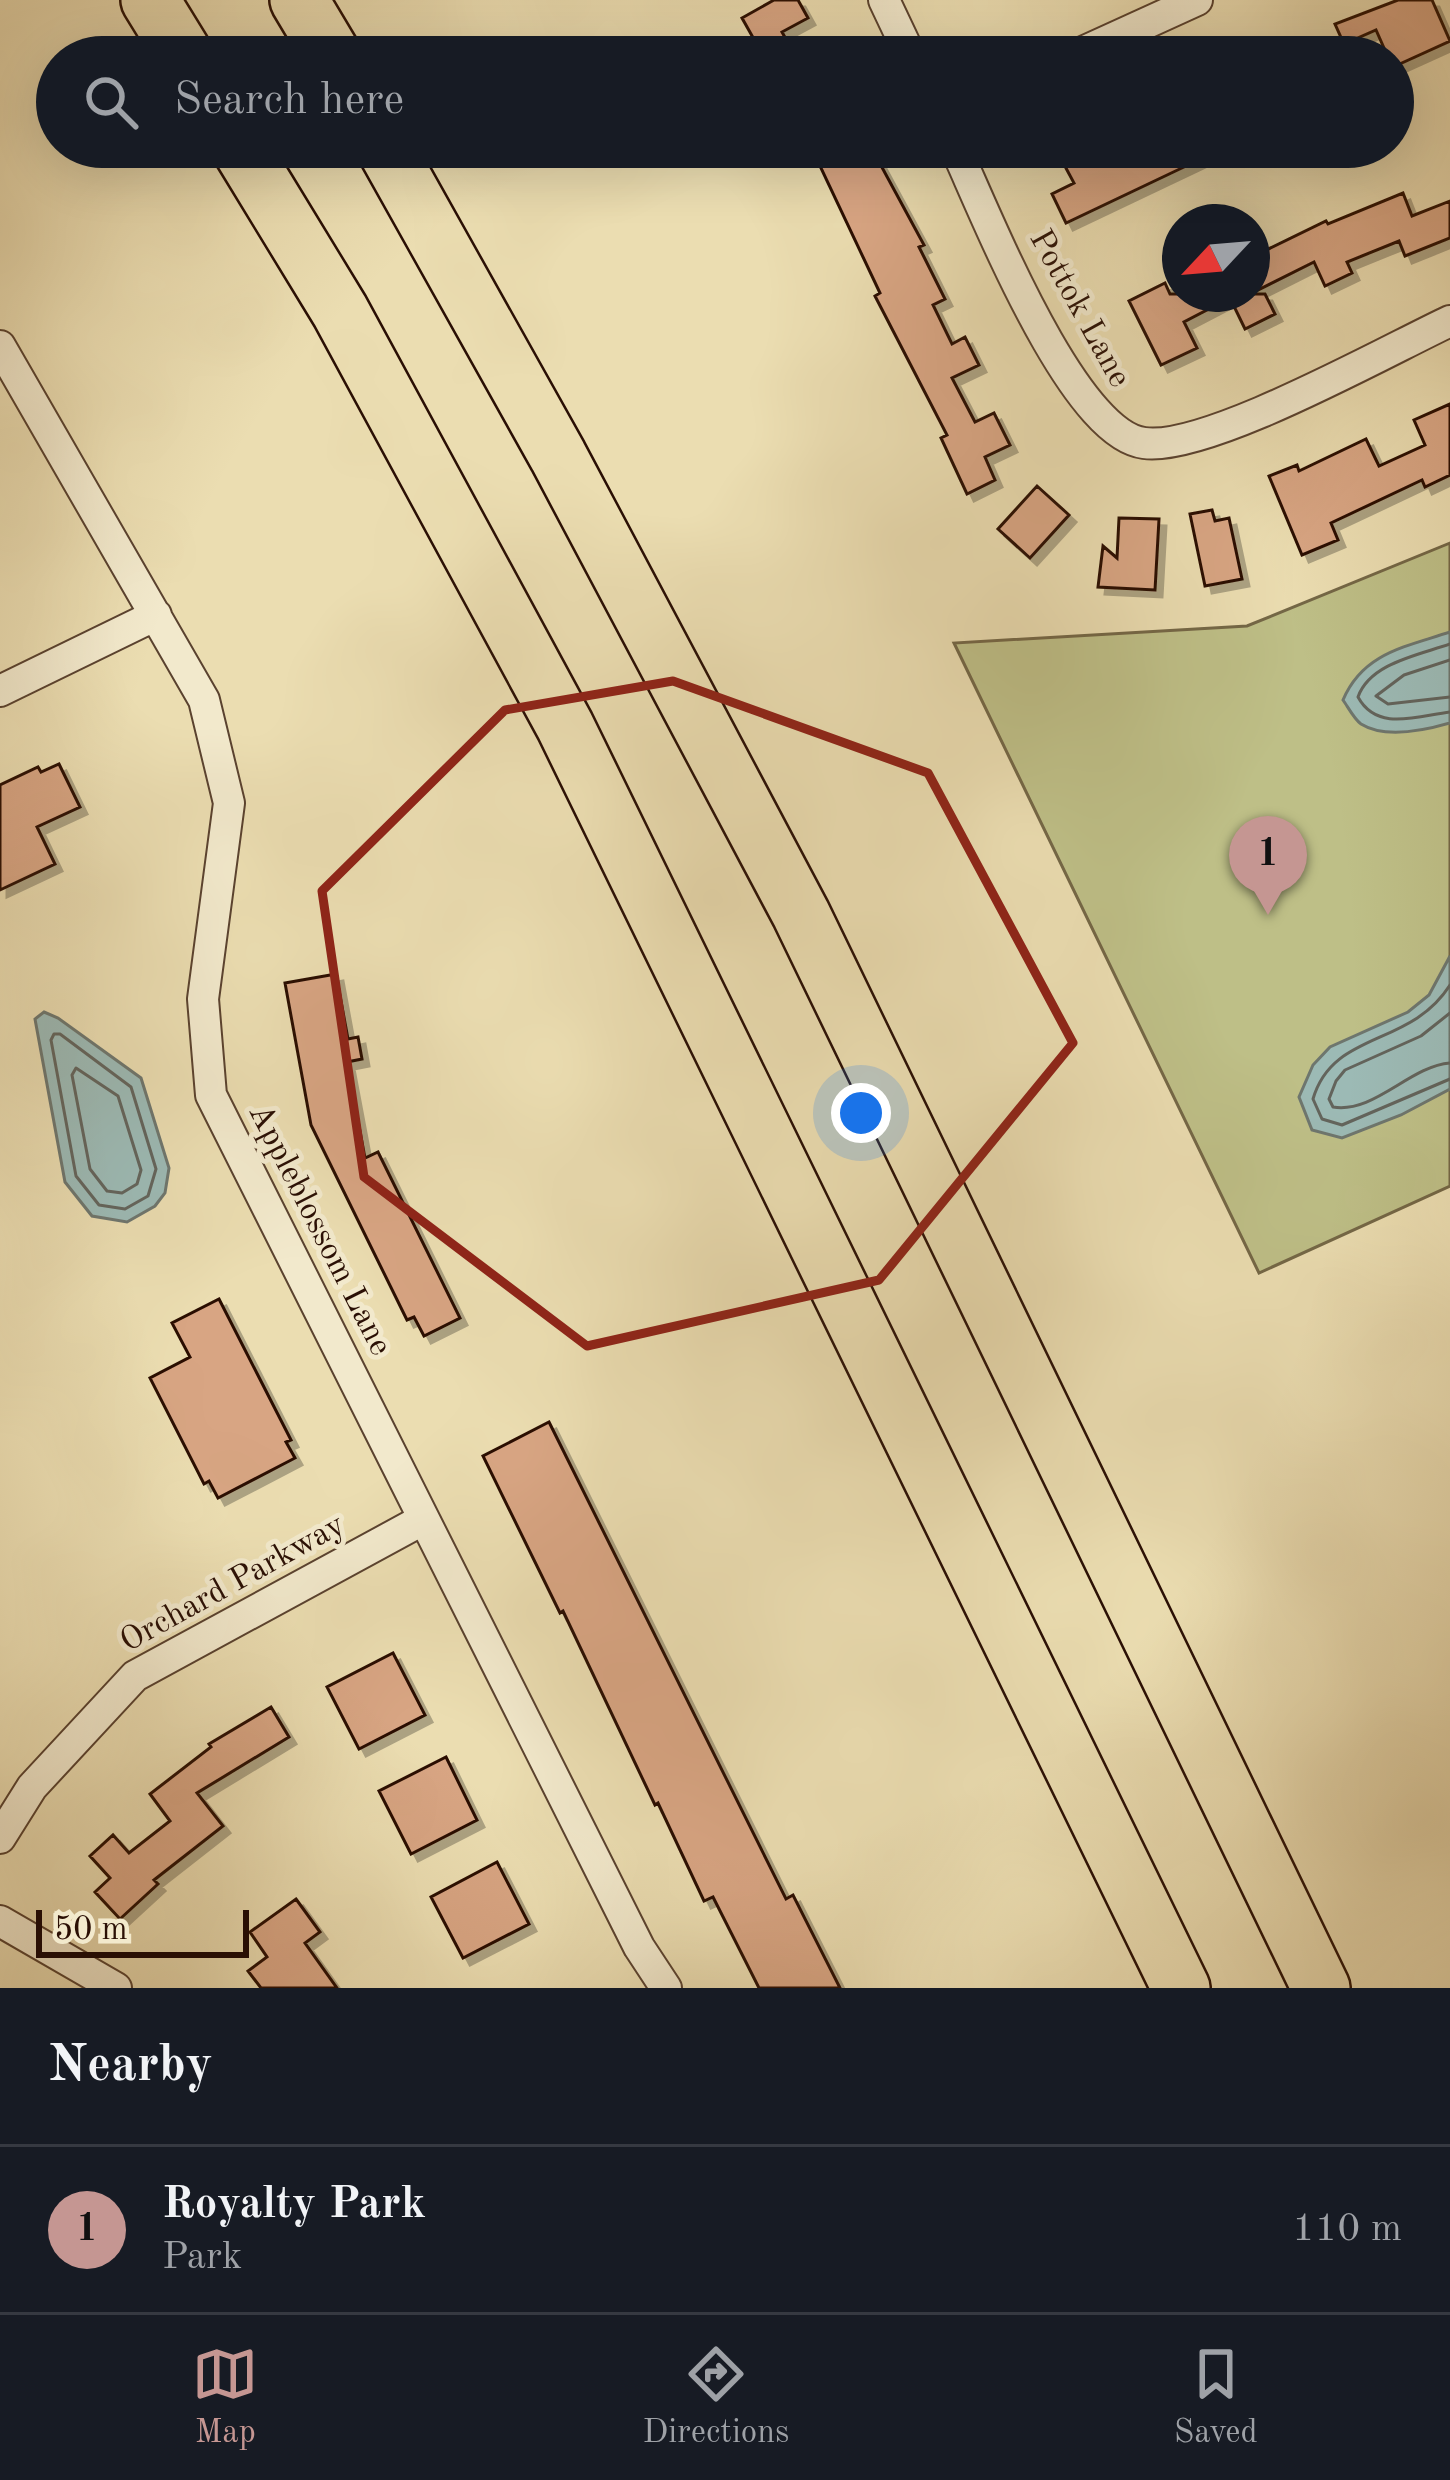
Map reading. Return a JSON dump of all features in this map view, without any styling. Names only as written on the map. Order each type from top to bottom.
[{"type":"highway","points":[[151,0],[172,36]]},
{"type":"highway","points":[[299,0],[320,36]]},
{"type":"highway","points":[[253,168],[340,311],[565,726],[1181,1988]]},
{"type":"highway","points":[[397,168],[558,456],[801,914],[1321,1988]]},
{"type":"street","points":[[884,0],[901,36]]},
{"type":"street","points":[[1118,36],[1197,0]]},
{"type":"street","name":"Pottok Lane","points":[[965,168],[1040,327],[1078,393],[1120,436],[1145,444],[1205,435],[1450,321]]},
{"type":"street","name":"Appleblossom Lane","points":[[0,346],[204,700],[229,803],[203,999],[211,1095],[640,1947],[666,1988]]},
{"type":"street","points":[[0,691],[156,615]]},
{"type":"street","name":"Orchard Parkway","points":[[0,1838],[32,1787],[135,1676],[424,1519]]},
{"type":"street","points":[[0,1921],[116,1988]]},
{"type":"highlighted area","points":[[673,681],[928,773],[1073,1043],[879,1280],[587,1346],[364,1177],[322,891],[505,710]]},
{"type":"green space","points":[[1450,543],[1450,1186],[1259,1273],[954,643],[1247,626]]},
{"type":"water","points":[[1450,632],[1450,723],[1393,732],[1358,722],[1343,700],[1362,672],[1387,654]]},
{"type":"water","points":[[1450,956],[1450,1089],[1342,1138],[1312,1130],[1299,1097],[1313,1065],[1330,1047],[1408,1012],[1429,995]]},
{"type":"water","points":[[44,1012],[141,1078],[169,1168],[165,1193],[155,1206],[127,1222],[92,1216],[65,1182],[35,1019]]},
{"type":"building","points":[[774,0],[798,0],[808,18],[782,32],[784,36],[752,36],[742,18]]},
{"type":"building","points":[[1398,0],[1432,0],[1450,41],[1414,57],[1414,36],[1379,36],[1376,30],[1362,36],[1340,36],[1335,24]]},
{"type":"building","points":[[821,168],[882,168],[924,245],[919,247],[945,299],[933,305],[952,344],[965,337],[979,365],[952,378],[975,422],[994,413],[1010,445],[985,457],[995,480],[967,494],[941,438],[947,435],[875,296],[880,293]]},
{"type":"building","points":[[1066,168],[1182,168],[1066,223],[1052,194],[1074,183]]},
{"type":"building","points":[[1403,193],[1412,216],[1450,201],[1450,238],[1405,256],[1399,241],[1347,262],[1352,273],[1325,286],[1314,262],[1270,284],[1270,248]]},
{"type":"building","points":[[1162,284],[1162,312],[1203,312],[1184,322],[1197,348],[1161,365],[1129,301]]},
{"type":"building","points":[[1270,304],[1275,314],[1245,329],[1237,312],[1270,312]]},
{"type":"building","points":[[1450,404],[1450,475],[1425,487],[1422,480],[1331,523],[1338,540],[1302,555],[1269,476],[1297,465],[1299,471],[1366,439],[1379,466],[1425,445],[1414,420]]},
{"type":"building","points":[[1037,486],[1069,515],[1030,558],[998,529]]},
{"type":"building","points":[[1212,510],[1215,521],[1229,518],[1242,579],[1205,586],[1190,514]]},
{"type":"building","points":[[1119,518],[1159,519],[1155,590],[1098,587],[1103,546],[1117,558]]},
{"type":"building","points":[[59,764],[80,807],[37,827],[55,864],[0,890],[0,785],[38,767],[41,772]]},
{"type":"building","points":[[336,974],[348,1039],[358,1037],[362,1059],[347,1062],[365,1158],[378,1152],[460,1318],[424,1336],[414,1317],[407,1320],[311,1125],[285,983]]},
{"type":"building","points":[[219,1299],[291,1440],[286,1442],[295,1458],[218,1498],[209,1481],[204,1484],[150,1378],[190,1357],[172,1323]]},
{"type":"building","points":[[549,1422],[786,1899],[793,1895],[840,1988],[759,1988],[713,1897],[704,1901],[483,1456]]},
{"type":"building","points":[[393,1653],[425,1715],[359,1749],[327,1687]]},
{"type":"building","points":[[271,1707],[289,1737],[197,1793],[223,1826],[154,1880],[158,1884],[120,1919],[95,1892],[110,1878],[90,1856],[113,1835],[129,1853],[170,1821],[150,1794],[209,1744]]},
{"type":"building","points":[[446,1757],[477,1820],[411,1854],[379,1791]]},
{"type":"building","points":[[497,1862],[529,1924],[463,1958],[431,1897]]},
{"type":"building","points":[[296,1899],[320,1932],[305,1943],[337,1988],[261,1988],[248,1971],[267,1957],[250,1932]]},
{"type":"place","name":"Royalty Park","points":[[1268,915]]}]
